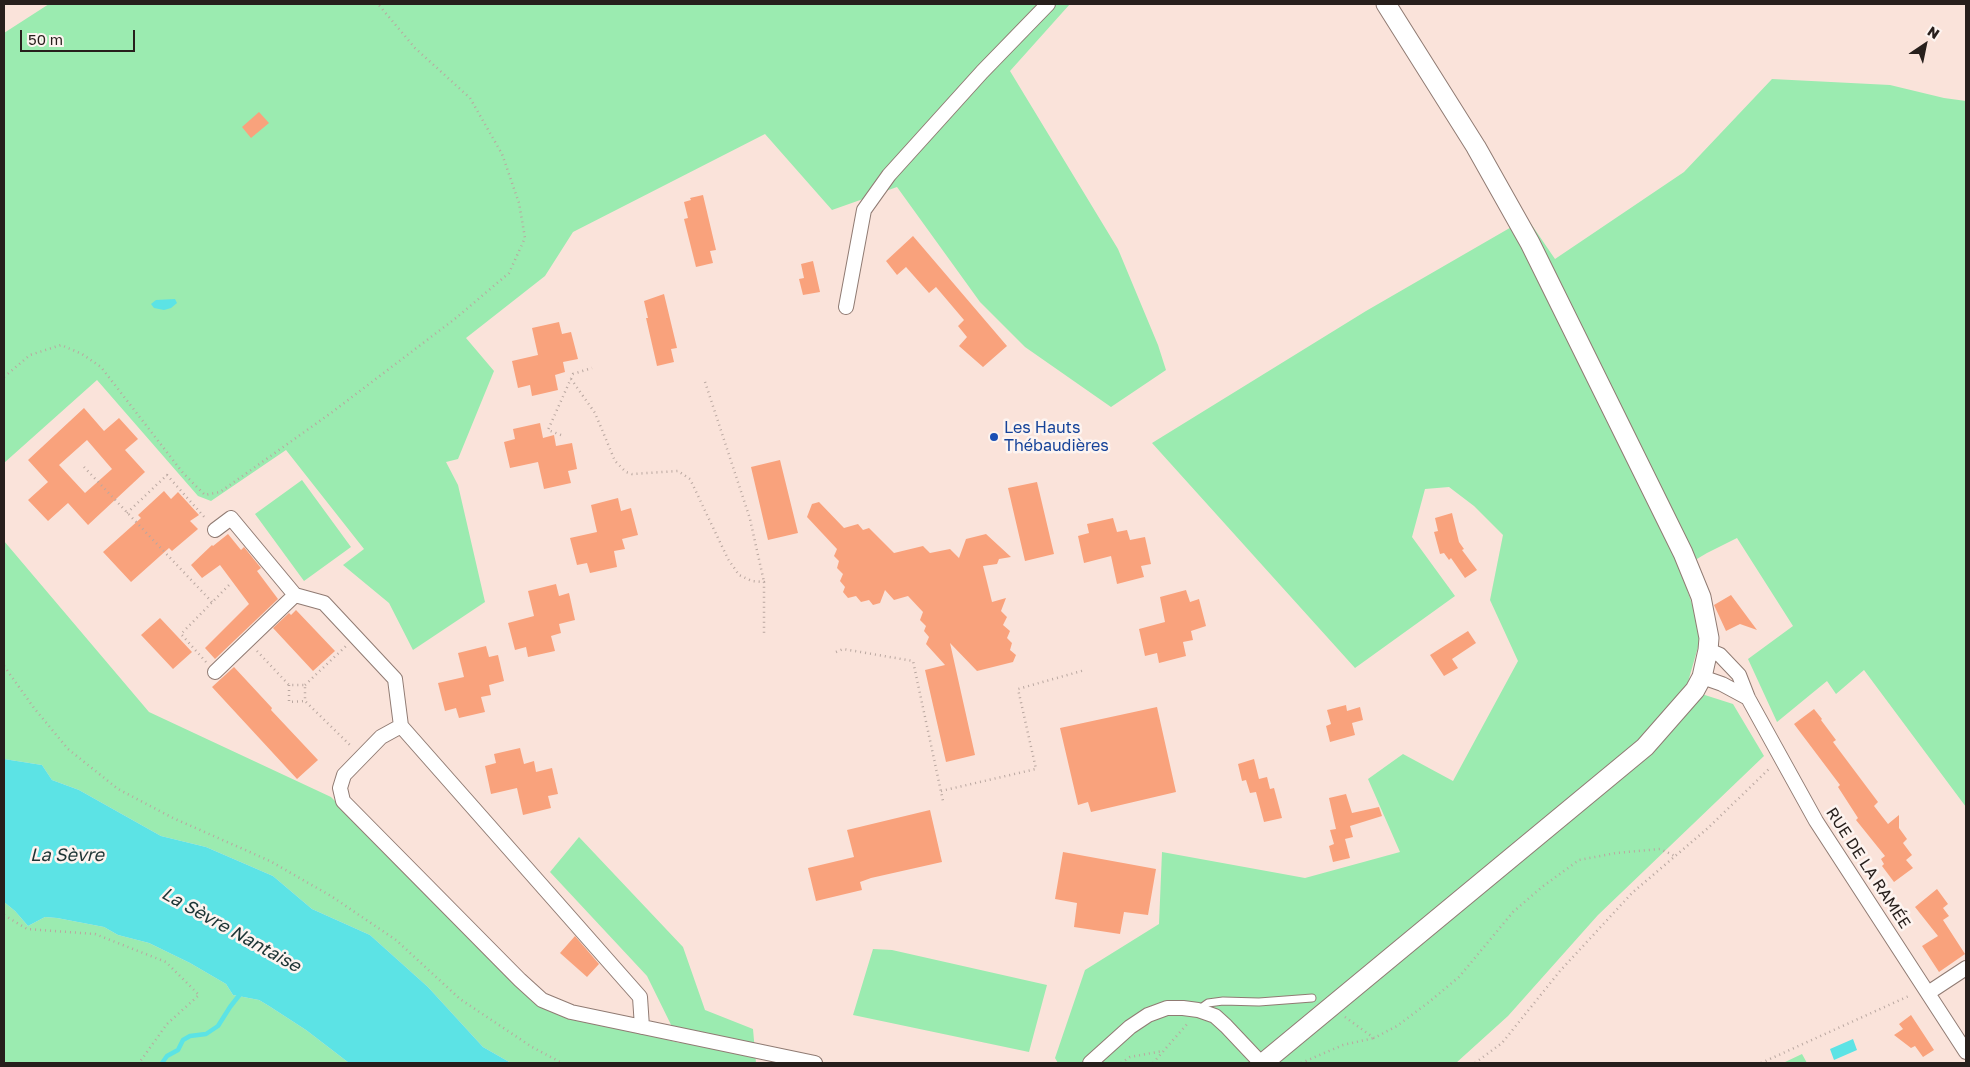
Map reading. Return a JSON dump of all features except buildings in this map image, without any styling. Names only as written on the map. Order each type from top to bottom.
[{"type":"main road","points":[[1262,1063],[1646,747],[1690,696],[1702,677],[1708,650],[1709,638],[1702,597],[1683,553],[1530,243],[1476,147],[1386,4]]},
{"type":"street","points":[[846,307],[864,210],[888,175],[982,72],[1048,4]]},
{"type":"street","points":[[215,530],[231,518],[295,595],[324,604],[395,679],[401,726],[640,998],[642,1027]]},
{"type":"street","points":[[215,672],[295,595]]},
{"type":"street","name":"RUE DE LA RAMÉE","points":[[1708,650],[1720,655],[1740,675],[1748,698],[1816,821],[1966,1052]]},
{"type":"street","points":[[1702,677],[1722,684],[1748,698]]},
{"type":"street","points":[[401,726],[381,737],[344,774],[340,788],[343,801],[542,1000],[571,1012],[815,1063]]},
{"type":"street","points":[[1928,993],[1966,968]]},
{"type":"street","points":[[1090,1063],[1130,1027],[1148,1015],[1167,1008],[1198,1010],[1214,1016],[1262,1063]]},
{"type":"lane","points":[[1198,1010],[1208,1004],[1223,1001],[1259,1002],[1312,998]]},
{"type":"path","points":[[4,377],[30,356],[61,345],[82,354],[101,367],[183,473],[206,494],[220,492],[331,413],[456,318],[509,273],[525,238],[519,203],[502,154],[470,98],[415,48],[378,4]]},
{"type":"path","points":[[561,435],[548,430],[573,374],[592,368]]},
{"type":"path","points":[[571,379],[595,413],[615,461],[626,472],[632,474],[678,471],[690,479],[728,559],[739,575],[752,581],[764,582]]},
{"type":"path","points":[[705,382],[750,519],[764,582],[764,636]]},
{"type":"path","points":[[84,467],[212,602]]},
{"type":"path","points":[[127,513],[167,475],[215,530]]},
{"type":"path","points":[[215,672],[181,634],[230,584]]},
{"type":"path","points":[[289,685],[305,685],[356,637]]},
{"type":"path","points":[[247,641],[289,685],[289,702],[305,701]]},
{"type":"path","points":[[836,652],[843,649],[913,662],[943,800]]},
{"type":"path","points":[[4,666],[34,708],[68,749],[118,788],[173,818],[270,861],[331,896],[396,940],[460,999],[532,1047],[562,1063]]},
{"type":"path","points":[[941,791],[1036,769],[1018,689],[1085,670]]},
{"type":"path","points":[[305,685],[305,701],[354,750],[363,742],[370,749]]},
{"type":"path","points":[[1475,1063],[1502,1043],[1560,971],[1632,893],[1708,828],[1781,758]]},
{"type":"path","points":[[1301,1063],[1343,1045],[1374,1038],[1396,1026],[1429,1002],[1459,977],[1513,912],[1542,887],[1579,860],[1616,853],[1660,849],[1675,856]]},
{"type":"path","points":[[4,915],[27,929],[95,934],[166,962],[199,995],[167,1024],[139,1063]]},
{"type":"path","points":[[1761,1063],[1908,995],[1928,993]]},
{"type":"path","points":[[1333,1005],[1347,1019],[1374,1038]]},
{"type":"path","points":[[1153,1063],[1198,1010]]},
{"type":"path","points":[[1121,1063],[1130,1057],[1164,1051]]},
{"type":"green space","points":[[49,4],[1070,4],[1010,71],[1118,249],[1158,345],[1166,370],[1111,407],[1025,347],[980,302],[897,187],[832,210],[765,134],[573,232],[545,276],[466,338],[494,371],[458,459],[446,462],[458,485],[485,602],[413,650],[389,603],[343,565],[364,549],[286,450],[211,501],[198,496],[97,380],[4,463],[4,33]]},
{"type":"green space","points":[[1772,79],[1890,85],[1944,98],[1966,101],[1966,807],[1864,670],[1836,694],[1827,681],[1777,722],[1748,659],[1793,626],[1737,538],[1680,569],[1702,633],[1686,689],[1733,704],[1764,756],[1598,915],[1508,1016],[1456,1063],[1058,1063],[1055,1058],[1085,970],[1159,924],[1162,852],[1305,878],[1400,852],[1368,779],[1403,754],[1453,781],[1518,661],[1490,600],[1503,535],[1474,506],[1449,487],[1425,489],[1412,537],[1455,596],[1355,668],[1152,443],[1366,311],[1527,218],[1555,259],[1684,172]]},
{"type":"green space","points":[[302,480],[351,547],[304,581],[255,514]]},
{"type":"green space","points":[[4,541],[149,712],[331,797],[542,1008],[680,1043],[647,976],[550,872],[579,837],[683,947],[705,1010],[753,1029],[756,1063],[511,1063],[483,1047],[428,987],[370,935],[312,909],[273,876],[206,847],[161,836],[79,790],[52,780],[42,765],[4,759]]},
{"type":"green space","points":[[4,902],[28,926],[45,917],[57,918],[104,927],[118,935],[149,943],[190,963],[226,984],[233,995],[259,1000],[269,1006],[306,1030],[349,1063],[4,1063]]},
{"type":"green space","points":[[873,949],[892,950],[1047,985],[1029,1052],[853,1015]]},
{"type":"green space","points":[[1802,1054],[1807,1063],[1783,1063]]},
{"type":"water","points":[[175,299],[177,303],[171,308],[164,310],[154,308],[151,304],[156,300]]},
{"type":"water","name":"La Sèvre","points":[[4,759],[42,765],[52,780],[79,790],[161,836],[206,847],[273,876],[312,909],[370,935],[428,987],[483,1047],[511,1063],[349,1063],[306,1030],[259,1000],[233,995],[226,984],[190,963],[149,943],[118,935],[104,927],[57,918],[45,917],[28,926],[4,902]]},
{"type":"water","points":[[1853,1039],[1857,1050],[1834,1060],[1830,1049]]},
{"type":"waterway","points":[[162,1063],[167,1056],[178,1050],[183,1040],[190,1036],[206,1034],[218,1026],[241,993]]},
{"type":"place","name":"Les Hauts Thébaudières","points":[[994,437]]},
{"type":"water label","name":"La Sèvre Nantaise","points":[[231,930]]}]
